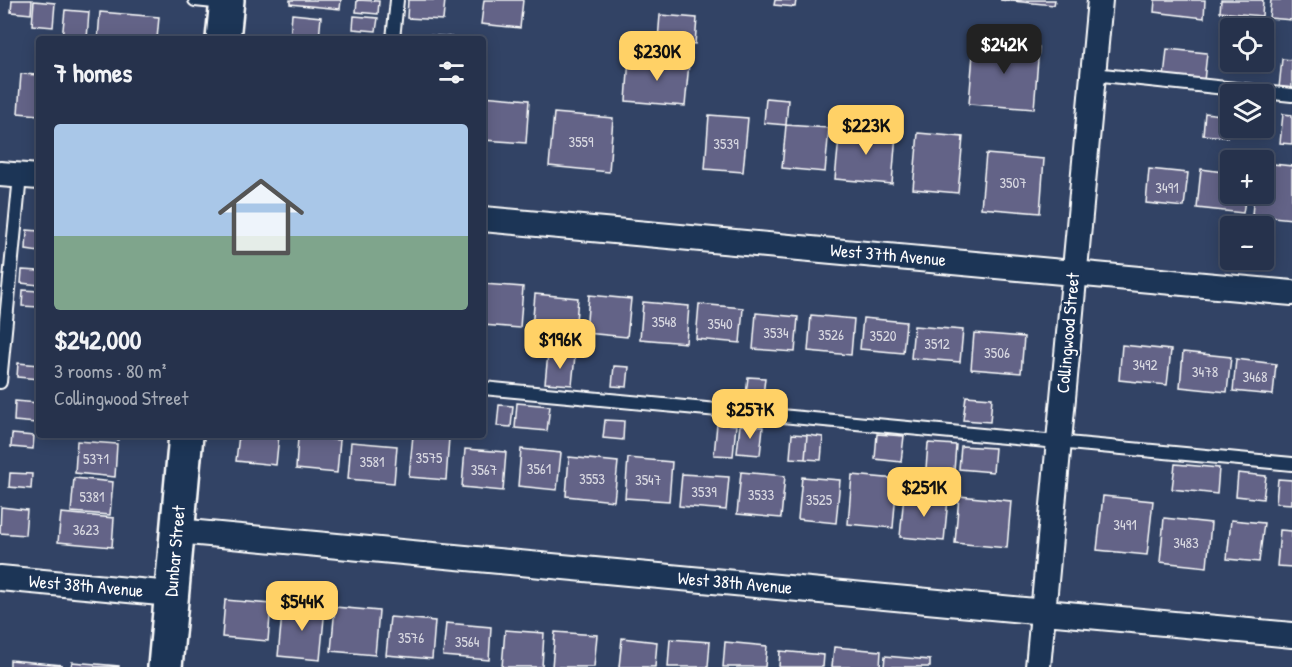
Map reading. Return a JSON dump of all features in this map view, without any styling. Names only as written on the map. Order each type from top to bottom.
[{"type":"main road","points":[[216,1],[222,36]]},
{"type":"main road","name":"Dunbar Street","points":[[165,667],[186,438]]},
{"type":"street","name":"Collingwood Street","points":[[1038,667],[1100,0]]},
{"type":"street","name":"West 37th Avenue","points":[[486,219],[1292,293]]},
{"type":"street","name":"West 38th Avenue","points":[[177,531],[1292,635]]},
{"type":"street","name":"West 38th Avenue","points":[[0,578],[171,594]]},
{"type":"lane","points":[[393,36],[397,0]]},
{"type":"lane","points":[[1093,74],[1292,95]]},
{"type":"lane","points":[[0,382],[20,176]]},
{"type":"lane","points":[[486,388],[1292,464]]},
{"type":"building","points":[[12,0],[32,0],[31,14],[11,12]]},
{"type":"building","points":[[290,0],[341,0],[340,9],[290,4]]},
{"type":"building","points":[[357,0],[379,1],[378,14],[356,12]]},
{"type":"building","points":[[408,0],[445,0],[443,20],[407,18]]},
{"type":"building","points":[[484,0],[523,0],[520,28],[481,24]]},
{"type":"building","points":[[775,0],[796,0],[795,7],[774,5]]},
{"type":"building","points":[[1000,0],[1055,0],[1054,5]]},
{"type":"building","points":[[1155,0],[1205,0],[1204,18],[1154,12]]},
{"type":"building","points":[[1221,0],[1263,0],[1262,16],[1220,12]]},
{"type":"building","points":[[1271,0],[1292,0],[1292,20],[1269,18]]},
{"type":"building","points":[[34,1],[55,3],[53,27],[32,25]]},
{"type":"building","points":[[65,10],[89,12],[87,36],[62,36]]},
{"type":"building","points":[[100,12],[159,17],[157,36],[98,36]]},
{"type":"building","points":[[292,14],[321,17],[319,36],[290,36]]},
{"type":"building","points":[[660,15],[697,18],[695,44],[658,40]]},
{"type":"building","points":[[354,16],[378,18],[376,31],[353,29]]},
{"type":"building","points":[[411,34],[438,36],[411,36]]},
{"type":"building","points":[[974,41],[1039,47],[1034,109],[969,104]]},
{"type":"building","points":[[1167,49],[1207,53],[1204,81],[1164,77]]},
{"type":"building","points":[[629,57],[689,63],[685,106],[626,101]]},
{"type":"building","points":[[1282,59],[1292,60],[1292,90],[1279,88]]},
{"type":"building","points":[[21,74],[36,75],[36,115],[18,113]]},
{"type":"building","points":[[486,96],[529,100],[526,143],[486,140]]},
{"type":"building","points":[[766,98],[788,100],[786,125],[764,123]]},
{"type":"building","points":[[554,113],[613,118],[609,172],[549,166]]},
{"type":"building","points":[[1205,113],[1220,115],[1220,136],[1203,135]]},
{"type":"building","points":[[1283,114],[1292,115],[1292,144],[1280,143]]},
{"type":"building","points":[[709,115],[748,118],[743,172],[705,169]]},
{"type":"building","points":[[786,125],[829,128],[825,172],[782,168]]},
{"type":"building","points":[[840,128],[896,133],[892,184],[835,179]]},
{"type":"building","points":[[918,133],[963,137],[958,193],[913,189]]},
{"type":"building","points":[[986,154],[1044,159],[1040,213],[981,208]]},
{"type":"building","points":[[1274,164],[1292,166],[1292,219],[1252,215],[1253,204],[1274,204]]},
{"type":"building","points":[[1149,169],[1188,173],[1184,207],[1146,203]]},
{"type":"building","points":[[1201,169],[1220,172],[1220,204],[1244,204],[1243,213],[1197,208]]},
{"type":"building","points":[[27,230],[36,231],[36,252],[26,250]]},
{"type":"building","points":[[22,270],[36,271],[36,285],[21,283]]},
{"type":"building","points":[[486,284],[523,287],[520,328],[486,325]]},
{"type":"building","points":[[23,290],[36,291],[36,307],[22,306]]},
{"type":"building","points":[[535,294],[578,298],[574,344],[531,340]]},
{"type":"building","points":[[589,295],[631,299],[627,337],[586,333]]},
{"type":"building","points":[[643,302],[689,306],[686,343],[640,339]]},
{"type":"building","points":[[699,304],[743,308],[740,343],[696,339]]},
{"type":"building","points":[[756,313],[798,317],[795,352],[753,349]]},
{"type":"building","points":[[811,315],[854,319],[851,355],[808,351]]},
{"type":"building","points":[[863,318],[906,322],[903,353],[860,349]]},
{"type":"building","points":[[914,326],[963,330],[960,362],[911,358]]},
{"type":"building","points":[[974,333],[1024,337],[1021,373],[971,369]]},
{"type":"building","points":[[1122,345],[1171,350],[1167,385],[1119,380]]},
{"type":"building","points":[[1183,352],[1231,357],[1227,392],[1180,387]]},
{"type":"building","points":[[548,354],[575,356],[572,385],[545,383]]},
{"type":"building","points":[[1236,359],[1276,364],[1273,395],[1233,391]]},
{"type":"building","points":[[18,363],[36,365],[36,379],[17,377]]},
{"type":"building","points":[[614,366],[629,367],[627,387],[612,386]]},
{"type":"building","points":[[748,377],[765,378],[763,396],[746,395]]},
{"type":"building","points":[[966,396],[992,398],[990,422],[963,420]]},
{"type":"building","points":[[15,401],[36,403],[36,423],[14,421]]},
{"type":"building","points":[[517,403],[550,406],[547,431],[515,428]]},
{"type":"building","points":[[499,405],[513,406],[511,427],[497,426]]},
{"type":"building","points":[[605,420],[624,421],[623,440],[603,438]]},
{"type":"building","points":[[717,424],[736,425],[733,456],[714,455]]},
{"type":"building","points":[[740,425],[763,427],[760,455],[737,453]]},
{"type":"building","points":[[12,434],[34,436],[33,449],[11,447]]},
{"type":"building","points":[[792,434],[807,435],[805,459],[790,458]]},
{"type":"building","points":[[877,434],[904,436],[901,462],[875,459]]},
{"type":"building","points":[[807,435],[823,437],[821,460],[805,459]]},
{"type":"building","points":[[239,438],[279,438],[276,465],[236,461]]},
{"type":"building","points":[[298,438],[340,440],[337,473],[296,469]]},
{"type":"building","points":[[413,438],[449,438],[446,480],[409,477]]},
{"type":"building","points":[[77,441],[117,444],[115,477],[75,473]]},
{"type":"building","points":[[351,442],[397,446],[394,483],[348,479]]},
{"type":"building","points":[[928,443],[956,445],[954,471],[926,469]]},
{"type":"building","points":[[961,446],[995,448],[993,472],[959,469]]},
{"type":"building","points":[[465,449],[506,452],[503,491],[462,487]]},
{"type":"building","points":[[521,449],[561,453],[557,490],[518,486]]},
{"type":"building","points":[[569,457],[618,462],[614,501],[566,496]]},
{"type":"building","points":[[628,458],[672,462],[669,501],[625,498]]},
{"type":"building","points":[[1175,464],[1219,468],[1217,494],[1172,489]]},
{"type":"building","points":[[741,472],[785,476],[781,518],[737,514]]},
{"type":"building","points":[[10,473],[32,474],[31,489],[9,487]]},
{"type":"building","points":[[1238,473],[1266,476],[1263,499],[1236,496]]},
{"type":"building","points":[[682,474],[729,477],[726,510],[679,506]]},
{"type":"building","points":[[852,475],[897,479],[893,528],[848,524]]},
{"type":"building","points":[[802,477],[840,480],[836,523],[798,519]]},
{"type":"building","points":[[74,478],[113,482],[110,515],[71,512]]},
{"type":"building","points":[[1278,479],[1292,480],[1292,504],[1276,503]]},
{"type":"building","points":[[904,495],[948,499],[944,541],[900,537]]},
{"type":"building","points":[[959,496],[1011,501],[1007,548],[955,543]]},
{"type":"building","points":[[1103,496],[1153,501],[1147,555],[1097,550]]},
{"type":"building","points":[[1,507],[27,510],[25,535],[0,533]]},
{"type":"building","points":[[61,513],[114,518],[112,547],[58,542]]},
{"type":"building","points":[[1164,518],[1211,523],[1207,567],[1160,562]]},
{"type":"building","points":[[1231,520],[1264,523],[1259,562],[1227,559]]},
{"type":"building","points":[[1280,530],[1292,531],[1292,567],[1277,566]]},
{"type":"building","points":[[225,600],[271,604],[268,641],[222,637]]},
{"type":"building","points":[[283,604],[325,608],[320,660],[278,656]]},
{"type":"building","points":[[335,607],[379,611],[375,655],[331,651]]},
{"type":"building","points":[[390,617],[435,621],[432,659],[386,655]]},
{"type":"building","points":[[446,623],[491,627],[489,660],[443,656]]},
{"type":"building","points":[[505,630],[544,633],[542,667],[502,667]]},
{"type":"building","points":[[555,632],[597,635],[594,667],[552,667]]},
{"type":"building","points":[[622,638],[657,642],[655,667],[619,667]]},
{"type":"building","points":[[670,639],[710,642],[708,667],[668,667]]},
{"type":"building","points":[[725,642],[767,646],[765,667],[723,667]]},
{"type":"building","points":[[834,647],[881,651],[880,667],[832,667]]},
{"type":"building","points":[[780,651],[824,655],[823,667],[779,667]]},
{"type":"building","points":[[885,656],[930,660],[930,667],[884,667]]},
{"type":"building","points":[[10,660],[62,665],[62,667],[10,667]]},
{"type":"building","points":[[72,662],[119,666],[119,667],[71,667]]}]
